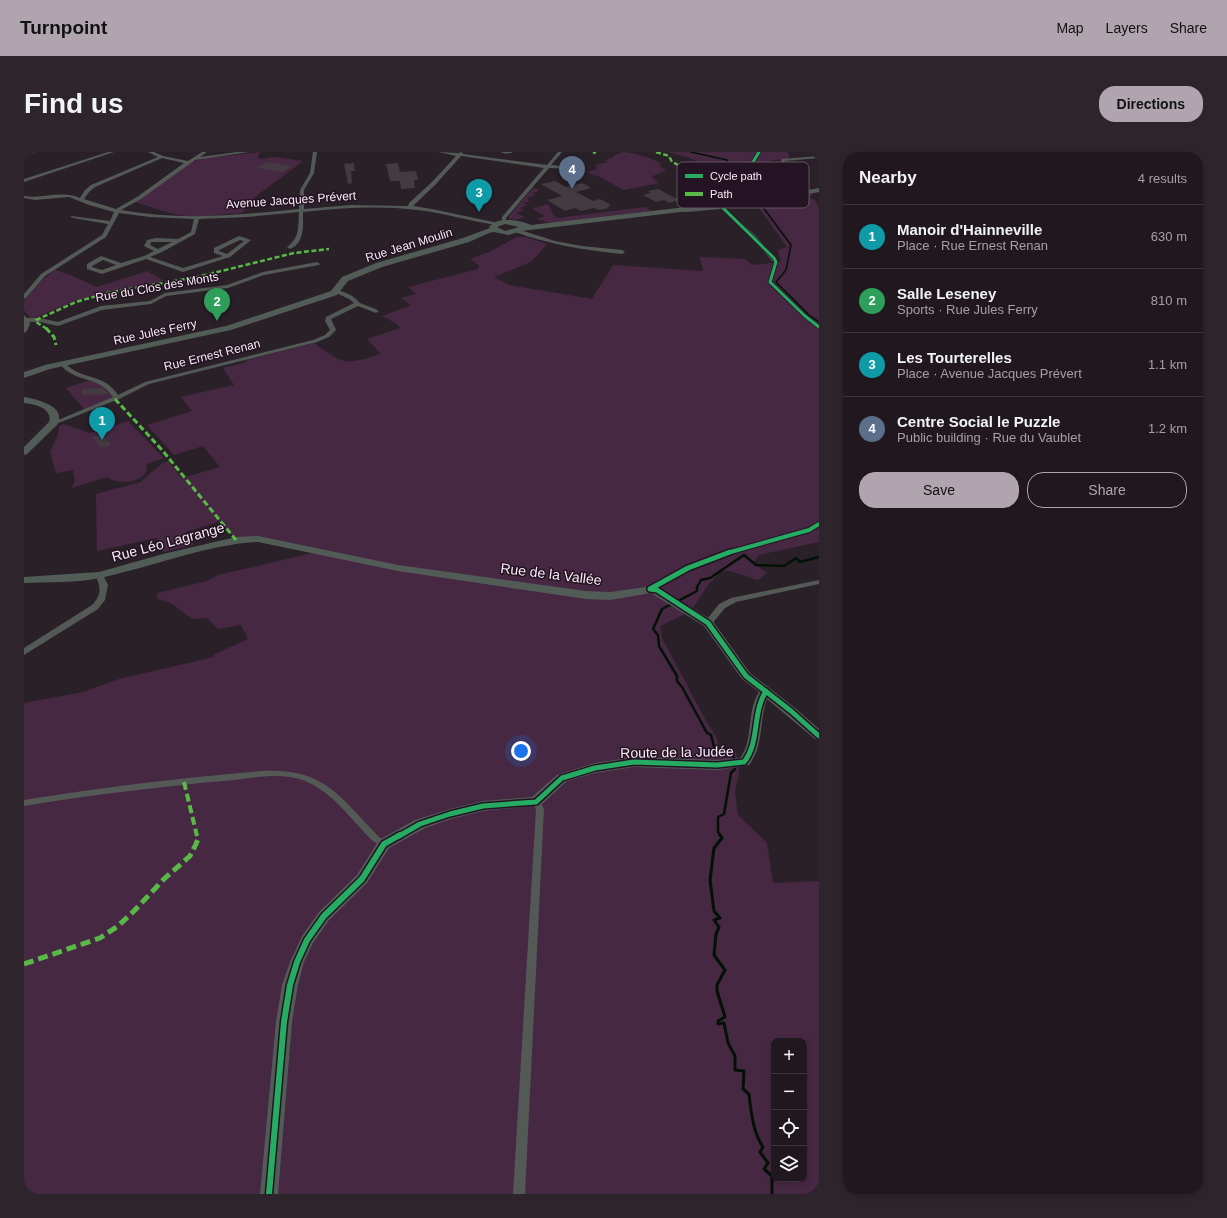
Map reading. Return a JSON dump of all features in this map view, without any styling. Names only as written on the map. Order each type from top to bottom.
[{"type":"street","points":[[24,154],[34,152]]},
{"type":"street","points":[[24,181],[89,161],[112,152]]},
{"type":"street","points":[[150,152],[162,157],[190,161],[247,152]]},
{"type":"street","points":[[24,297],[46,273],[104,236],[118,210],[139,198],[205,152]]},
{"type":"street","points":[[290,247],[294,245],[299,238],[302,190],[312,173],[315,152]]},
{"type":"street","points":[[440,152],[461,153],[548,167],[572,168]]},
{"type":"street","points":[[503,152],[511,152]]},
{"type":"street","points":[[497,225],[560,152]]},
{"type":"street","points":[[808,152],[810,157]]},
{"type":"street","points":[[410,207],[411,204],[434,183],[461,153]]},
{"type":"street","points":[[82,199],[87,191],[93,186],[162,157]]},
{"type":"street","points":[[783,162],[783,160],[787,159],[819,157]]},
{"type":"street","points":[[809,192],[819,190]]},
{"type":"street","name":"Avenue Jacques Prévert","points":[[25,198],[27,203],[37,198],[62,196],[82,199],[93,205],[154,216],[197,218],[364,206],[410,207],[439,211],[497,225]]},
{"type":"street","points":[[497,225],[518,228],[540,227],[694,208]]},
{"type":"street","points":[[676,210],[687,211],[722,208],[752,235],[776,262]]},
{"type":"street","points":[[73,217],[112,223]]},
{"type":"street","points":[[121,265],[101,258],[89,265],[89,268],[102,272],[146,257],[193,233],[197,218]]},
{"type":"street","points":[[497,225],[508,233],[518,228]]},
{"type":"street","name":"Rue Jean Moulin","points":[[336,292],[343,280],[374,267],[466,240],[497,225]]},
{"type":"street","points":[[530,236],[528,231],[540,227]]},
{"type":"street","points":[[518,228],[530,236],[571,246],[622,252]]},
{"type":"street","points":[[146,257],[183,270],[228,256],[248,240],[238,238],[216,250],[216,252],[228,256]]},
{"type":"street","points":[[160,250],[147,246],[148,241],[178,241]]},
{"type":"street","name":"Rue du Clos des Monts","points":[[25,318],[58,324],[101,308],[151,302],[165,295],[228,286],[263,274],[317,264]]},
{"type":"street","points":[[336,292],[351,298],[357,304],[376,311]]},
{"type":"street","name":"Rue Jules Ferry","points":[[24,376],[41,369],[228,328],[336,292]]},
{"type":"street","name":"Rue Ernest Renan","points":[[54,422],[117,398],[134,388],[162,379],[316,341],[332,332],[332,327],[328,321],[328,318],[357,304]]},
{"type":"street","points":[[24,331],[27,324],[25,318]]},
{"type":"street","points":[[63,364],[67,369],[73,372],[104,382],[115,392],[117,398]]},
{"type":"street","points":[[24,400],[48,407],[54,414],[55,419],[54,422],[24,452]]},
{"type":"street","points":[[650,589],[653,586],[685,570],[723,554],[809,530],[819,524]]},
{"type":"street","name":"Rue Léo Lagrange","points":[[24,580],[99,575],[167,556],[236,540],[258,539],[318,552]]},
{"type":"street","name":"Rue de la Vallée","points":[[318,552],[398,568],[586,595],[610,596],[650,589]]},
{"type":"street","points":[[24,652],[95,607],[101,600],[104,585],[99,575]]},
{"type":"street","points":[[708,623],[722,606],[734,600],[819,582]]},
{"type":"street","points":[[650,589],[656,590],[708,623],[746,676],[819,736]]},
{"type":"street","name":"Route de la Judée","points":[[536,802],[562,778],[611,765],[634,762],[717,765],[744,762],[750,754],[760,700],[766,691]]},
{"type":"street","points":[[24,803],[184,782],[289,774],[308,779],[324,787],[376,839],[384,844]]},
{"type":"street","points":[[269,1194],[284,1022],[290,985],[297,962],[307,940],[324,916],[362,878],[384,844],[420,824],[450,814],[483,806],[536,802],[540,809],[519,1194]]},
{"type":"shaded area","points":[[260,152],[258,157],[260,159],[275,157],[303,161],[255,197],[242,213],[190,217],[166,212],[135,202],[190,162],[206,158]]},
{"type":"shaded area","points":[[623,152],[633,153],[662,164],[658,165],[666,170],[651,177],[660,183],[624,190],[598,176],[587,172],[598,169],[595,167],[598,166],[595,165],[608,162],[605,160]]},
{"type":"shaded area","points":[[668,152],[788,152],[789,158],[766,162],[697,162],[690,158]]},
{"type":"shaded area","points":[[533,188],[539,191],[532,193],[536,195],[527,198],[530,201],[523,203],[528,205],[520,208],[524,210],[516,213],[524,217],[516,220],[509,219],[509,216]]},
{"type":"shaded area","points":[[809,194],[813,195],[809,198]]},
{"type":"shaded area","points":[[809,198],[815,200],[819,209],[819,542],[759,555],[753,563],[767,573],[758,580],[730,571],[721,571],[708,585],[693,608],[670,597],[667,594],[676,586],[665,595],[691,611],[660,626],[662,638],[705,719],[717,738],[719,749],[736,753],[739,771],[735,792],[738,815],[767,843],[773,883],[819,881],[819,1194],[24,1194],[24,703],[83,692],[119,679],[214,657],[213,655],[248,639],[241,625],[218,629],[207,618],[192,619],[171,603],[158,599],[157,593],[207,581],[218,575],[317,552],[258,539],[236,540],[221,521],[186,532],[194,545],[163,552],[157,538],[97,551],[96,494],[141,482],[161,464],[168,461],[182,478],[220,467],[203,446],[174,455],[147,425],[192,411],[181,397],[234,385],[223,368],[246,362],[247,360],[314,343],[332,356],[344,361],[368,358],[381,354],[367,339],[400,328],[397,324],[382,316],[411,305],[401,298],[416,294],[408,287],[478,269],[479,265],[470,259],[489,252],[517,237],[526,237],[547,244],[531,262],[494,277],[509,285],[592,299],[613,265],[703,271],[700,257],[745,259],[752,265],[781,262],[778,250],[787,247],[759,208],[809,208]]},
{"type":"shaded area","points":[[548,204],[554,216],[558,218],[644,207],[652,211],[551,223],[536,219],[545,216],[532,209]]},
{"type":"shaded area","points":[[55,270],[97,287],[147,271],[164,281],[102,293],[76,301],[35,318],[30,318],[24,310],[24,301],[42,280]]},
{"type":"shaded area","points":[[93,379],[113,393],[112,397],[84,409],[66,388]]},
{"type":"shaded area","points":[[128,421],[164,458],[146,464],[147,470],[140,478],[129,482],[123,482],[112,480],[107,477],[72,488],[75,480],[73,470],[56,473],[50,452],[58,435],[59,426],[63,424],[90,433]]},
{"type":"building","points":[[267,162],[291,166],[283,172],[258,168]]},
{"type":"building","points":[[354,163],[355,171],[351,171],[352,183],[348,184],[344,164]]},
{"type":"building","points":[[398,163],[400,172],[416,171],[418,180],[414,180],[415,188],[401,189],[400,181],[390,181],[386,164]]},
{"type":"building","points":[[555,181],[566,187],[582,183],[591,188],[576,192],[593,201],[600,199],[611,205],[607,207],[609,208],[599,210],[594,208],[581,211],[575,208],[565,211],[547,200],[562,196],[541,184]]},
{"type":"building","points":[[658,189],[677,199],[677,201],[669,203],[664,200],[656,202],[643,195],[651,193],[648,191]]},
{"type":"building","points":[[102,388],[109,394],[82,395],[83,389]]},
{"type":"building","points":[[102,434],[111,445],[101,448],[92,437]]},
{"type":"waterway","points":[[691,152],[727,160],[728,162]]},
{"type":"waterway","points":[[763,208],[791,245],[786,270],[776,282],[809,315],[819,322]]},
{"type":"waterway","points":[[678,601],[697,591],[697,587],[701,580],[710,578],[744,555],[756,565],[784,566],[796,558],[800,562],[819,557]]},
{"type":"waterway","points":[[672,604],[662,609],[653,629],[658,635],[659,646],[677,676],[677,681],[682,687],[707,733],[711,735],[715,751],[733,755],[734,759]]},
{"type":"waterway","points":[[721,836],[718,832],[718,817],[724,814],[731,773],[735,769]]},
{"type":"waterway","points":[[720,835],[722,838],[714,848],[710,880],[714,911],[720,918],[714,920],[719,927],[716,934],[714,955],[725,970],[717,985],[717,991],[725,1017],[718,1021],[718,1024],[724,1023],[728,1043],[735,1056],[735,1070],[744,1071],[743,1089],[749,1094],[755,1128],[763,1147],[760,1152],[768,1163],[764,1169],[772,1176],[772,1194]]},
{"type":"marked path","points":[[656,152],[669,156],[672,162],[677,164]]},
{"type":"marked path","points":[[56,345],[56,341],[52,334],[36,322],[36,320],[76,302],[107,293],[197,277],[294,253],[329,249]]},
{"type":"marked path","points":[[115,399],[162,450],[236,540]]},
{"type":"marked path","points":[[24,964],[100,938],[109,933],[126,919],[164,879],[190,856],[198,839],[184,782]]},
{"type":"cycle path","points":[[753,162],[759,152]]},
{"type":"cycle path","points":[[723,208],[774,258],[776,262],[770,282],[805,316],[819,327]]},
{"type":"cycle path","points":[[650,589],[653,586],[696,564],[714,557],[809,530],[819,524]]},
{"type":"cycle path","points":[[650,589],[657,590],[708,623],[746,676],[791,711],[819,736]]},
{"type":"cycle path","points":[[269,1194],[284,1022],[290,985],[297,962],[307,940],[324,916],[362,879],[384,844],[420,824],[450,814],[483,806],[536,802],[562,778],[595,768],[634,762],[717,765],[744,762],[749,756],[752,748],[758,708],[761,698],[766,691]]},
{"type":"place","name":"Centre Social le Puzzle","points":[[572,189]]},
{"type":"place","name":"Les Tourterelles","points":[[479,212]]},
{"type":"place","name":"Salle Leseney","points":[[217,321]]},
{"type":"place","name":"Manoir d'Hainneville","points":[[102,440]]}]
